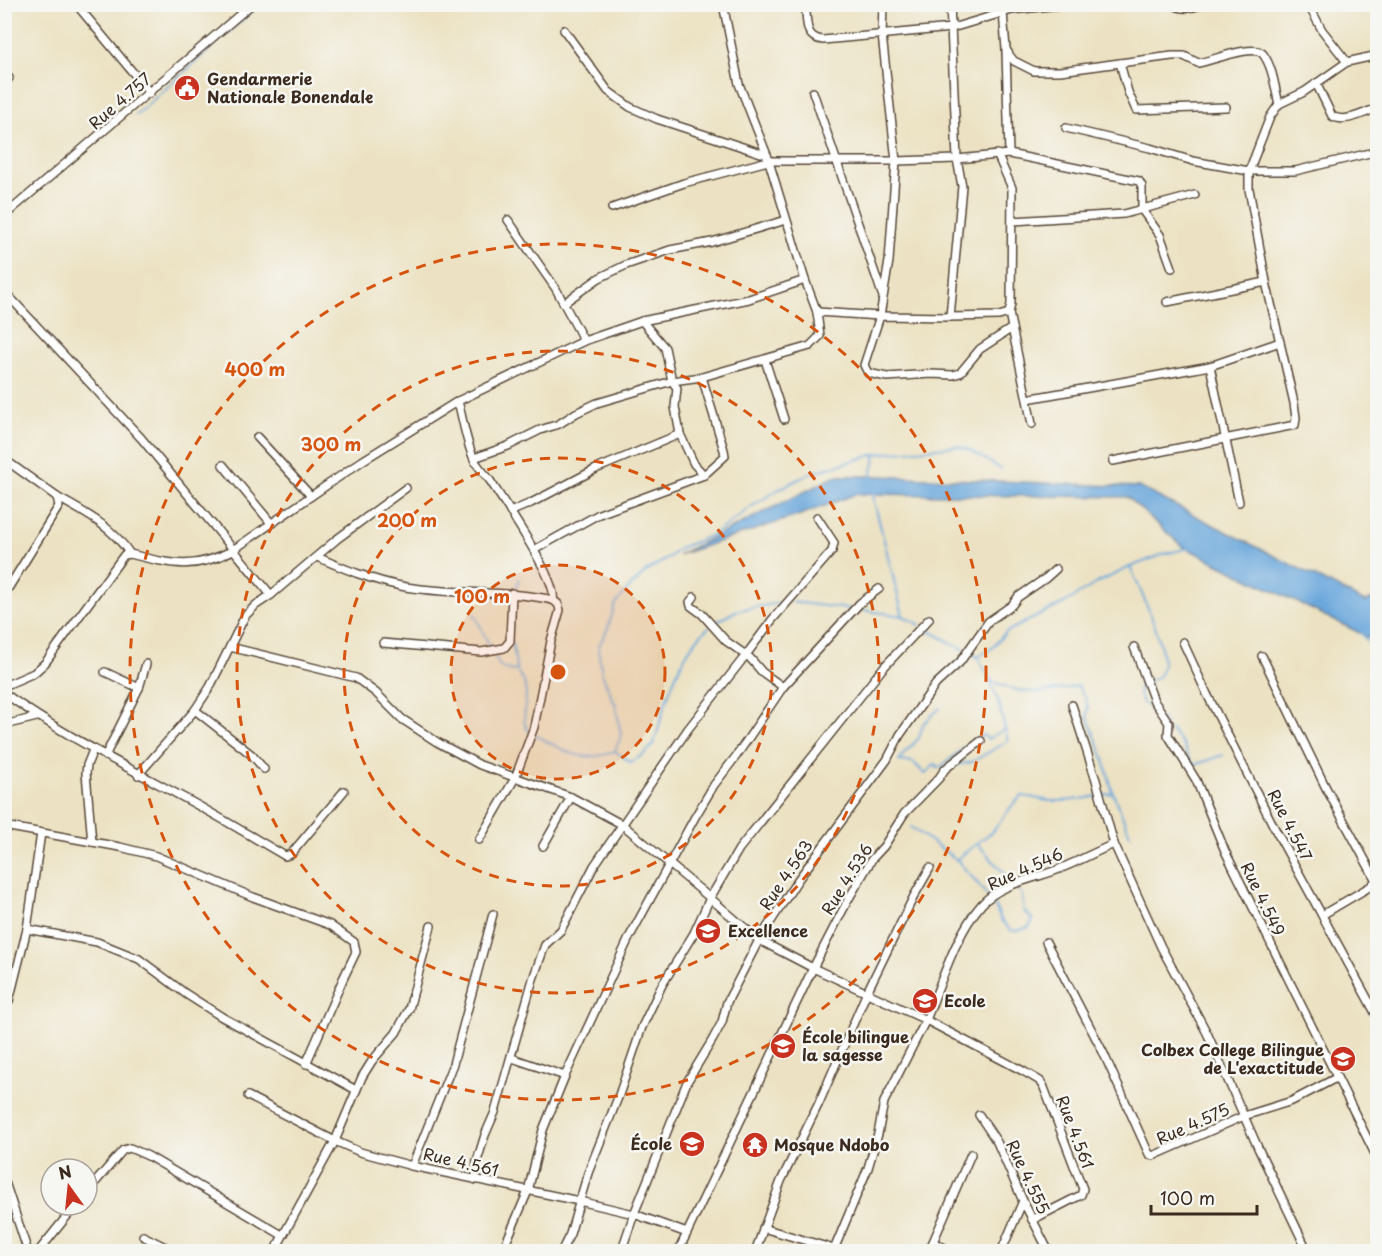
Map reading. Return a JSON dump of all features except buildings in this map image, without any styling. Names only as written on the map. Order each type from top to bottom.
[{"type":"street","points":[[76,4],[150,93]]},
{"type":"street","name":"Rue 4.757","points":[[4,216],[252,4]]},
{"type":"street","points":[[474,458],[559,424],[597,403],[672,381],[702,377],[765,360],[810,346],[820,336],[817,312],[767,158],[739,84],[723,4]]},
{"type":"street","points":[[805,4],[808,33],[817,39],[952,27],[1003,12],[1011,7],[1070,4]]},
{"type":"street","points":[[883,4],[882,35],[896,160],[889,261],[880,316],[864,365],[868,373],[886,377],[953,375],[960,373],[980,349],[1012,328]]},
{"type":"street","points":[[950,4],[957,159],[962,186],[950,317]]},
{"type":"street","points":[[1172,4],[1179,9],[1204,4]]},
{"type":"street","points":[[1308,4],[1322,30],[1347,62]]},
{"type":"street","points":[[1003,12],[1009,154]]},
{"type":"street","points":[[564,30],[608,91],[630,107],[657,119],[767,158],[837,161],[957,159],[1009,154],[1134,179],[1142,186],[1142,210],[1160,235],[1172,268]]},
{"type":"street","points":[[1006,49],[1014,61],[1034,71],[1060,71],[1172,56],[1184,56],[1198,63],[1246,50],[1256,50],[1262,52],[1269,68],[1279,104]]},
{"type":"street","points":[[1113,461],[1295,425],[1294,403],[1266,282],[1249,189],[1249,171],[1270,117],[1279,104],[1304,92],[1347,62],[1377,55]]},
{"type":"street","points":[[1120,63],[1136,110],[1226,107]]},
{"type":"street","points":[[1316,83],[1332,116],[1337,119],[1345,119],[1377,108]]},
{"type":"street","points":[[813,92],[882,295]]},
{"type":"street","points":[[1066,128],[1193,161],[1249,171],[1295,171],[1377,151]]},
{"type":"street","points":[[997,154],[1012,188],[1011,304],[1008,313],[1032,424]]},
{"type":"street","points":[[612,208],[767,158]]},
{"type":"street","points":[[1013,221],[1124,214],[1195,195]]},
{"type":"street","points":[[508,220],[564,303],[584,341]]},
{"type":"street","points":[[564,303],[600,278],[626,265],[670,250],[712,242],[786,220]]},
{"type":"street","points":[[4,686],[34,673],[45,663],[120,559],[130,554],[180,564],[205,562],[232,550],[362,461],[458,401],[584,341],[642,321],[749,299],[805,280]]},
{"type":"street","points":[[1167,302],[1266,282]]},
{"type":"street","points":[[4,291],[141,438],[271,595]]},
{"type":"street","points":[[817,312],[950,317],[999,316],[1008,313]]},
{"type":"street","points":[[642,321],[665,348],[672,381],[677,388],[675,407],[680,434],[694,464],[704,475]]},
{"type":"street","points":[[1027,399],[1210,366],[1280,342]]},
{"type":"street","points":[[765,360],[784,419]]},
{"type":"street","points":[[1210,366],[1239,502]]},
{"type":"street","points":[[534,550],[599,514],[704,475],[724,456],[702,377]]},
{"type":"street","points":[[458,401],[474,458],[534,550],[553,588],[554,600]]},
{"type":"street","points":[[510,512],[531,504],[596,469],[680,434]]},
{"type":"street","points":[[257,437],[311,496]]},
{"type":"street","points":[[4,470],[7,460],[57,497],[102,524],[120,538],[130,554]]},
{"type":"street","points":[[223,465],[271,523]]},
{"type":"street","points":[[138,775],[195,710],[210,687],[245,616],[337,539],[406,488]]},
{"type":"street","points":[[9,587],[59,506],[57,497]]},
{"type":"street","points":[[476,1180],[477,1161],[512,1058],[533,979],[545,945],[561,930],[594,866],[688,729],[772,620],[816,571],[834,547],[832,538],[817,518]]},
{"type":"street","points":[[317,557],[361,576],[402,586],[446,591],[512,593],[554,600],[558,604],[560,610],[551,640],[534,727],[515,778],[478,840]]},
{"type":"street","name":"Rue 4.563","points":[[621,1251],[687,1082],[722,1022],[727,1002],[759,940],[804,872],[887,760],[900,735],[936,684],[960,662],[989,621],[1056,568]]},
{"type":"street","points":[[502,1251],[528,1191],[543,1130],[565,1076],[630,936],[669,864],[714,785],[737,756],[783,687],[860,603],[879,588]]},
{"type":"street","points":[[383,643],[481,652],[504,648],[510,641],[512,593]]},
{"type":"street","points":[[694,597],[690,602],[691,606],[702,614],[726,641],[783,687]]},
{"type":"street","points":[[561,1251],[570,1234],[579,1201],[642,1027],[671,968],[694,933],[710,898],[739,849],[883,668],[929,619]]},
{"type":"street","name":"Rue 4.547","points":[[1183,642],[1276,831],[1377,1018]]},
{"type":"street","points":[[230,647],[356,678],[376,693],[402,718],[437,742],[480,765],[571,797],[623,825],[759,940],[813,968],[926,1020]]},
{"type":"street","name":"Rue 4.549","points":[[1134,647],[1154,701],[1168,723],[1168,735],[1196,780],[1225,851],[1377,1160]]},
{"type":"street","points":[[1262,656],[1325,786],[1377,881],[1322,915]]},
{"type":"street","points":[[105,756],[139,688],[146,664]]},
{"type":"street","points":[[105,672],[139,688]]},
{"type":"street","points":[[4,693],[37,717],[93,750],[206,810],[285,856],[291,854],[344,791]]},
{"type":"street","points":[[1071,705],[1114,844],[1161,947],[1207,1033],[1308,1251]]},
{"type":"street","points":[[195,710],[252,755],[264,769]]},
{"type":"street","points":[[4,725],[37,717]]},
{"type":"street","name":"Rue 4.536","points":[[678,1251],[813,968],[872,859],[884,846],[897,824],[945,769],[981,741]]},
{"type":"street","points":[[92,842],[86,773],[93,750]]},
{"type":"street","points":[[543,846],[571,797]]},
{"type":"street","points":[[4,826],[156,856],[253,897],[330,925],[354,942],[356,952],[306,1064]]},
{"type":"street","points":[[9,1001],[27,929],[41,833]]},
{"type":"street","name":"Rue 4.546","points":[[833,1250],[868,1168],[884,1102],[926,1020],[963,932],[982,904],[1004,889],[1064,867],[1114,844]]},
{"type":"street","points":[[755,1251],[781,1181],[819,1103],[867,992],[930,868]]},
{"type":"street","name":"Rue 4.561","points":[[493,915],[453,1064],[412,1167],[634,1214],[687,1233]]},
{"type":"street","points":[[274,1251],[335,1141],[356,1090],[372,1060],[396,1033],[409,1009],[431,926]]},
{"type":"street","points":[[27,929],[97,942],[138,959],[222,1017],[356,1090]]},
{"type":"street","name":"Rue 4.575","points":[[1046,942],[1103,1052],[1149,1154],[1153,1156],[1244,1116],[1292,1101],[1336,1078]]},
{"type":"street","name":"Rue 4.561","points":[[926,1020],[1023,1071],[1043,1085],[1083,1189],[1081,1195],[1032,1220]]},
{"type":"street","points":[[512,1058],[565,1076]]},
{"type":"street","points":[[248,1096],[360,1152],[412,1167]]},
{"type":"street","name":"Rue 4.555","points":[[979,1115],[997,1142],[1032,1220],[1049,1251]]},
{"type":"street","points":[[99,1178],[123,1150],[130,1148],[148,1156],[282,1235]]},
{"type":"street","points":[[928,1251],[971,1154]]},
{"type":"street","points":[[4,1182],[28,1251]]},
{"type":"street","points":[[1000,1251],[1023,1201]]},
{"type":"street","points":[[38,1251],[66,1217]]},
{"type":"street","points":[[763,1228],[833,1250]]},
{"type":"street","points":[[143,1236],[175,1251]]},
{"type":"street","points":[[933,1242],[952,1251]]},
{"type":"water","points":[[836,476],[1139,487],[1365,602],[1377,597],[1377,640],[1182,546],[1127,497],[856,494],[678,555]]},
{"type":"waterway","points":[[136,115],[260,4]]},
{"type":"waterway","points":[[534,734],[573,754],[592,756],[615,751],[621,736],[616,706],[602,674],[598,648],[608,628],[615,605],[647,571],[680,548],[715,534],[779,489],[811,473],[876,454],[957,446],[968,449],[1001,469]]},
{"type":"waterway","points":[[872,479],[876,455]]},
{"type":"waterway","points":[[872,493],[903,616]]},
{"type":"waterway","points":[[978,657],[991,649],[1006,632],[1066,602],[1095,584],[1130,567],[1164,554],[1189,548]]},
{"type":"waterway","points":[[1130,567],[1153,621],[1163,665],[1158,676],[1140,685],[1140,697],[1147,707],[1166,724]]},
{"type":"waterway","points":[[515,592],[519,579]]},
{"type":"waterway","points":[[714,623],[738,610],[785,602]]},
{"type":"waterway","points":[[791,602],[850,609]]},
{"type":"waterway","points":[[856,609],[903,616],[920,625]]},
{"type":"waterway","points":[[474,614],[491,648]]},
{"type":"waterway","points":[[615,751],[630,762],[645,754],[652,746],[680,666],[693,644],[709,627]]},
{"type":"waterway","points":[[924,628],[978,657],[998,701],[1008,741],[972,762],[955,765]]},
{"type":"waterway","points":[[1361,633],[1378,653]]},
{"type":"waterway","points":[[512,642],[517,671],[524,682],[526,693],[524,722],[529,732]]},
{"type":"waterway","points":[[494,653],[501,667],[517,671]]},
{"type":"waterway","points":[[990,680],[1013,689],[1034,692],[1078,686],[1086,700],[1087,716],[1130,835]]},
{"type":"waterway","points":[[940,708],[923,724],[919,738],[899,761],[913,762],[925,774],[935,764],[937,768],[942,766],[944,768]]},
{"type":"waterway","points":[[942,766],[973,740],[983,735],[988,739],[1005,729]]},
{"type":"waterway","points":[[1170,729],[1184,746],[1194,765],[1223,755]]},
{"type":"waterway","points":[[957,859],[994,830],[1022,796],[1059,801],[1113,793]]},
{"type":"waterway","points":[[911,827],[957,860],[995,906],[1001,920],[1010,930],[1017,931],[1029,927],[1033,920],[1024,911],[1022,895],[977,843]]},
{"type":"place","name":"Gendarmerie Nationale Bonendale","points":[[187,88]]},
{"type":"place","name":"Excellence","points":[[708,931]]},
{"type":"place","name":"Ecole","points":[[925,1001]]},
{"type":"place","name":"École bilingue la sagesse","points":[[783,1046]]},
{"type":"place","name":"Colbex College Bilingue de L'exactitude","points":[[1343,1059]]},
{"type":"place","name":"École","points":[[692,1144]]},
{"type":"place","name":"Mosque Ndobo","points":[[755,1145]]}]
